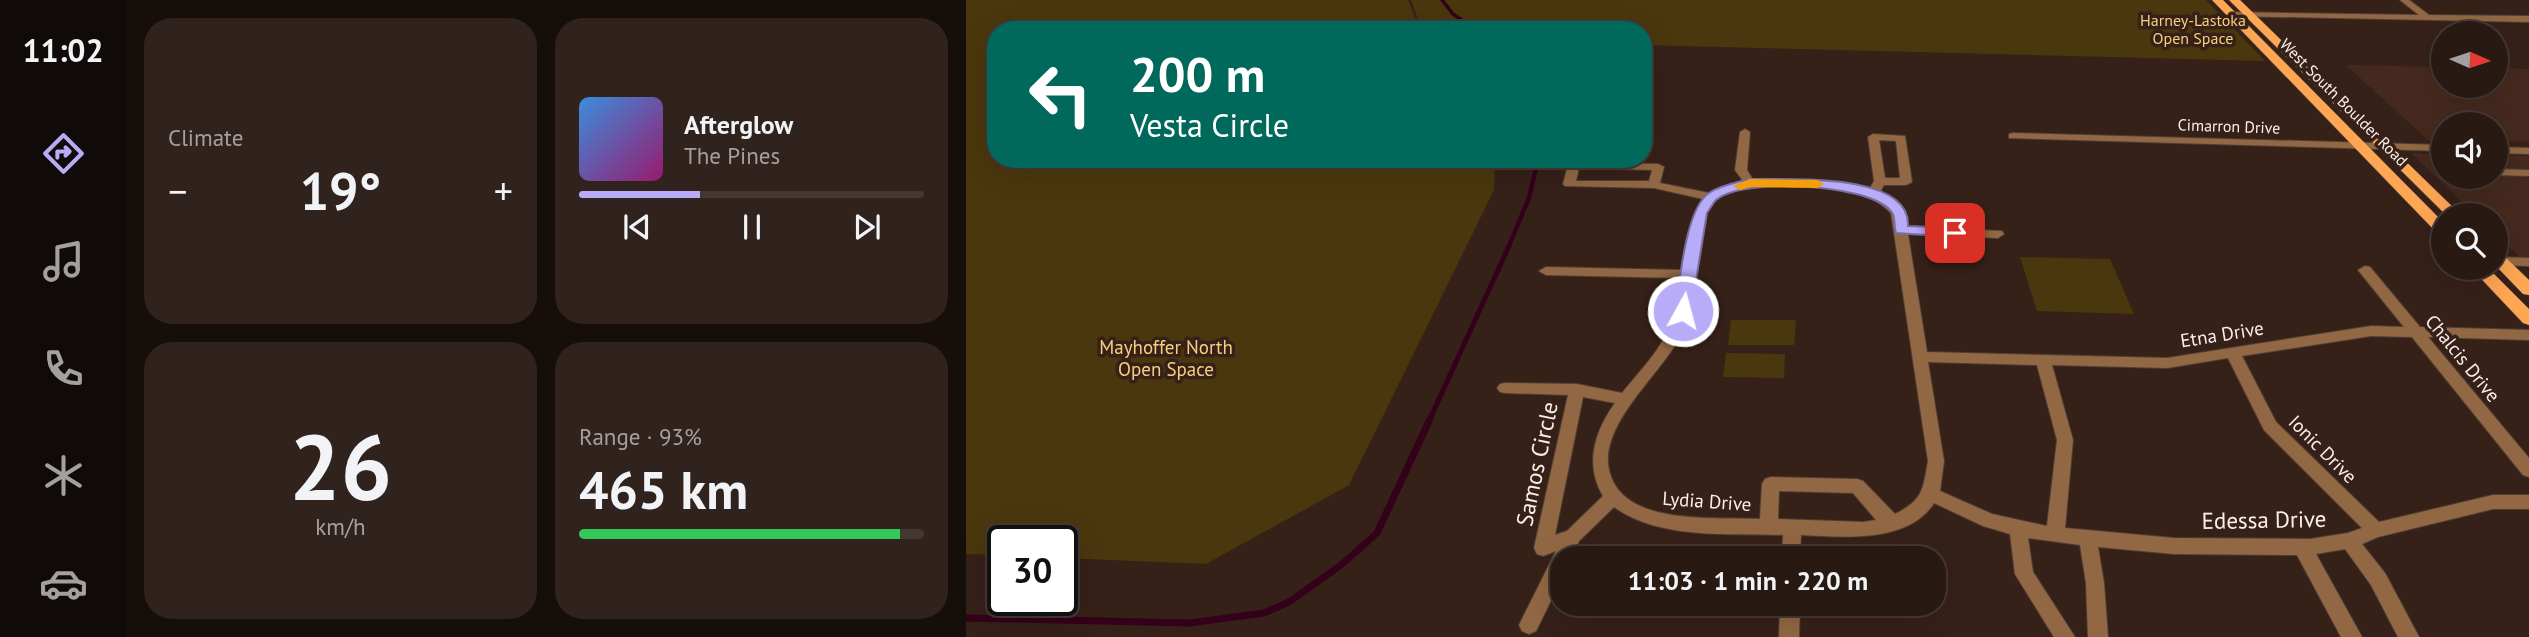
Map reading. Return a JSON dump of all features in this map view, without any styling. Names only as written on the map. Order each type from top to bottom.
[{"type":"main road","name":"West South Boulder Road","points":[[2217,0],[2431,219]]},
{"type":"main road","name":"West South Boulder Road","points":[[2235,1],[2442,203]]},
{"type":"main road","points":[[2508,270],[2529,290]]},
{"type":"main road","points":[[2491,280],[2529,319]]},
{"type":"street","points":[[2404,0],[2427,17]]},
{"type":"street","points":[[2235,1],[2286,15]]},
{"type":"street","points":[[2230,14],[2529,19]]},
{"type":"street","points":[[1745,132],[1741,170],[1750,183]]},
{"type":"street","name":"Cimarron Drive","points":[[2013,136],[2431,148]]},
{"type":"street","points":[[1573,168],[1569,184],[1654,185],[1711,197],[1750,183],[1876,187],[1906,182],[1900,138],[1873,137],[1876,187],[1902,218],[1901,230],[1936,461],[1931,494],[1989,521],[2046,534],[2066,440],[2043,360]]},
{"type":"street","points":[[2508,150],[2529,151]]},
{"type":"street","points":[[1652,167],[1658,167],[1654,185]]},
{"type":"street","points":[[2508,172],[2529,173]]},
{"type":"street","points":[[1529,625],[1573,537],[1613,497],[1603,479],[1599,459],[1604,433],[1625,399],[1674,337],[1683,311],[1700,213],[1711,197]]},
{"type":"street","points":[[1901,230],[1998,234]]},
{"type":"street","points":[[2508,261],[2529,262]]},
{"type":"street","name":"Chalcis Drive","points":[[2365,270],[2529,470]]},
{"type":"street","points":[[1546,271],[1688,274]]},
{"type":"street","name":"Etna Drive","points":[[1921,357],[2167,363],[2371,331],[2529,335]]},
{"type":"street","name":"Ionic Drive","points":[[2232,352],[2270,426],[2376,530]]},
{"type":"street","name":"Samos Circle","points":[[1505,388],[1577,390],[1625,399]]},
{"type":"street","name":"Samos Circle","points":[[1573,537],[1543,548],[1577,390]]},
{"type":"street","name":"Lydia Drive","points":[[1769,526],[1771,484],[1857,486],[1891,524]]},
{"type":"street","name":"Lydia Drive","points":[[1613,497],[1641,515],[1670,523],[1863,530],[1891,524],[1915,512],[1931,494]]},
{"type":"street","name":"Edessa Drive","points":[[2046,534],[2174,546],[2302,547],[2349,541],[2376,530],[2493,502],[2529,502]]},
{"type":"street","points":[[1791,546],[1792,527]]},
{"type":"street","points":[[2018,528],[2024,573],[2065,637]]},
{"type":"street","points":[[2088,540],[2095,583],[2098,637]]},
{"type":"street","points":[[2349,541],[2378,579],[2409,637]]},
{"type":"street","points":[[2302,547],[2352,637]]},
{"type":"street","points":[[1789,637],[1790,616]]},
{"type":"shaded area","points":[[2346,65],[2431,67],[2431,98],[2508,98],[2508,68],[2529,69],[2529,142],[2508,141],[2508,112],[2431,112],[2431,140]]},
{"type":"shaded area","points":[[2411,153],[2431,154],[2431,172]]},
{"type":"shaded area","points":[[2508,155],[2529,156],[2529,266],[2508,246],[2508,203],[2463,203],[2449,189],[2508,189]]},
{"type":"green space","name":"Mayhoffer North Open Space","points":[[966,0],[1408,0],[1416,21],[987,21],[987,168],[1495,168],[1494,190],[1349,485],[1206,564],[1078,559],[1078,525],[987,525],[987,555],[966,554]]},
{"type":"green space","name":"Harney-Lastoka Open Space","points":[[1411,0],[2206,0],[2265,61],[1652,45],[1652,21],[1419,21]]},
{"type":"green space","points":[[2020,257],[2110,259],[2134,314],[2037,311]]},
{"type":"green space","points":[[1731,320],[1796,320],[1794,345],[1728,345]]},
{"type":"green space","points":[[1726,353],[1785,354],[1784,378],[1723,377]]},
{"type":"waterway","points":[[1442,0],[1453,14],[1463,21]]},
{"type":"waterway","points":[[1508,248],[1529,198],[1536,168]]},
{"type":"waterway","points":[[1429,421],[1509,246]]},
{"type":"waterway","points":[[966,618],[1189,623],[1264,613],[1289,602],[1341,565],[1377,533],[1430,419]]},
{"type":"slow traffic","points":[[1740,186],[1750,183],[1818,184]]},
{"type":"route","points":[[1683,311],[1700,213],[1711,197],[1728,189],[1750,183],[1859,188],[1881,197],[1895,207],[1902,218],[1901,230],[1955,233]]}]
